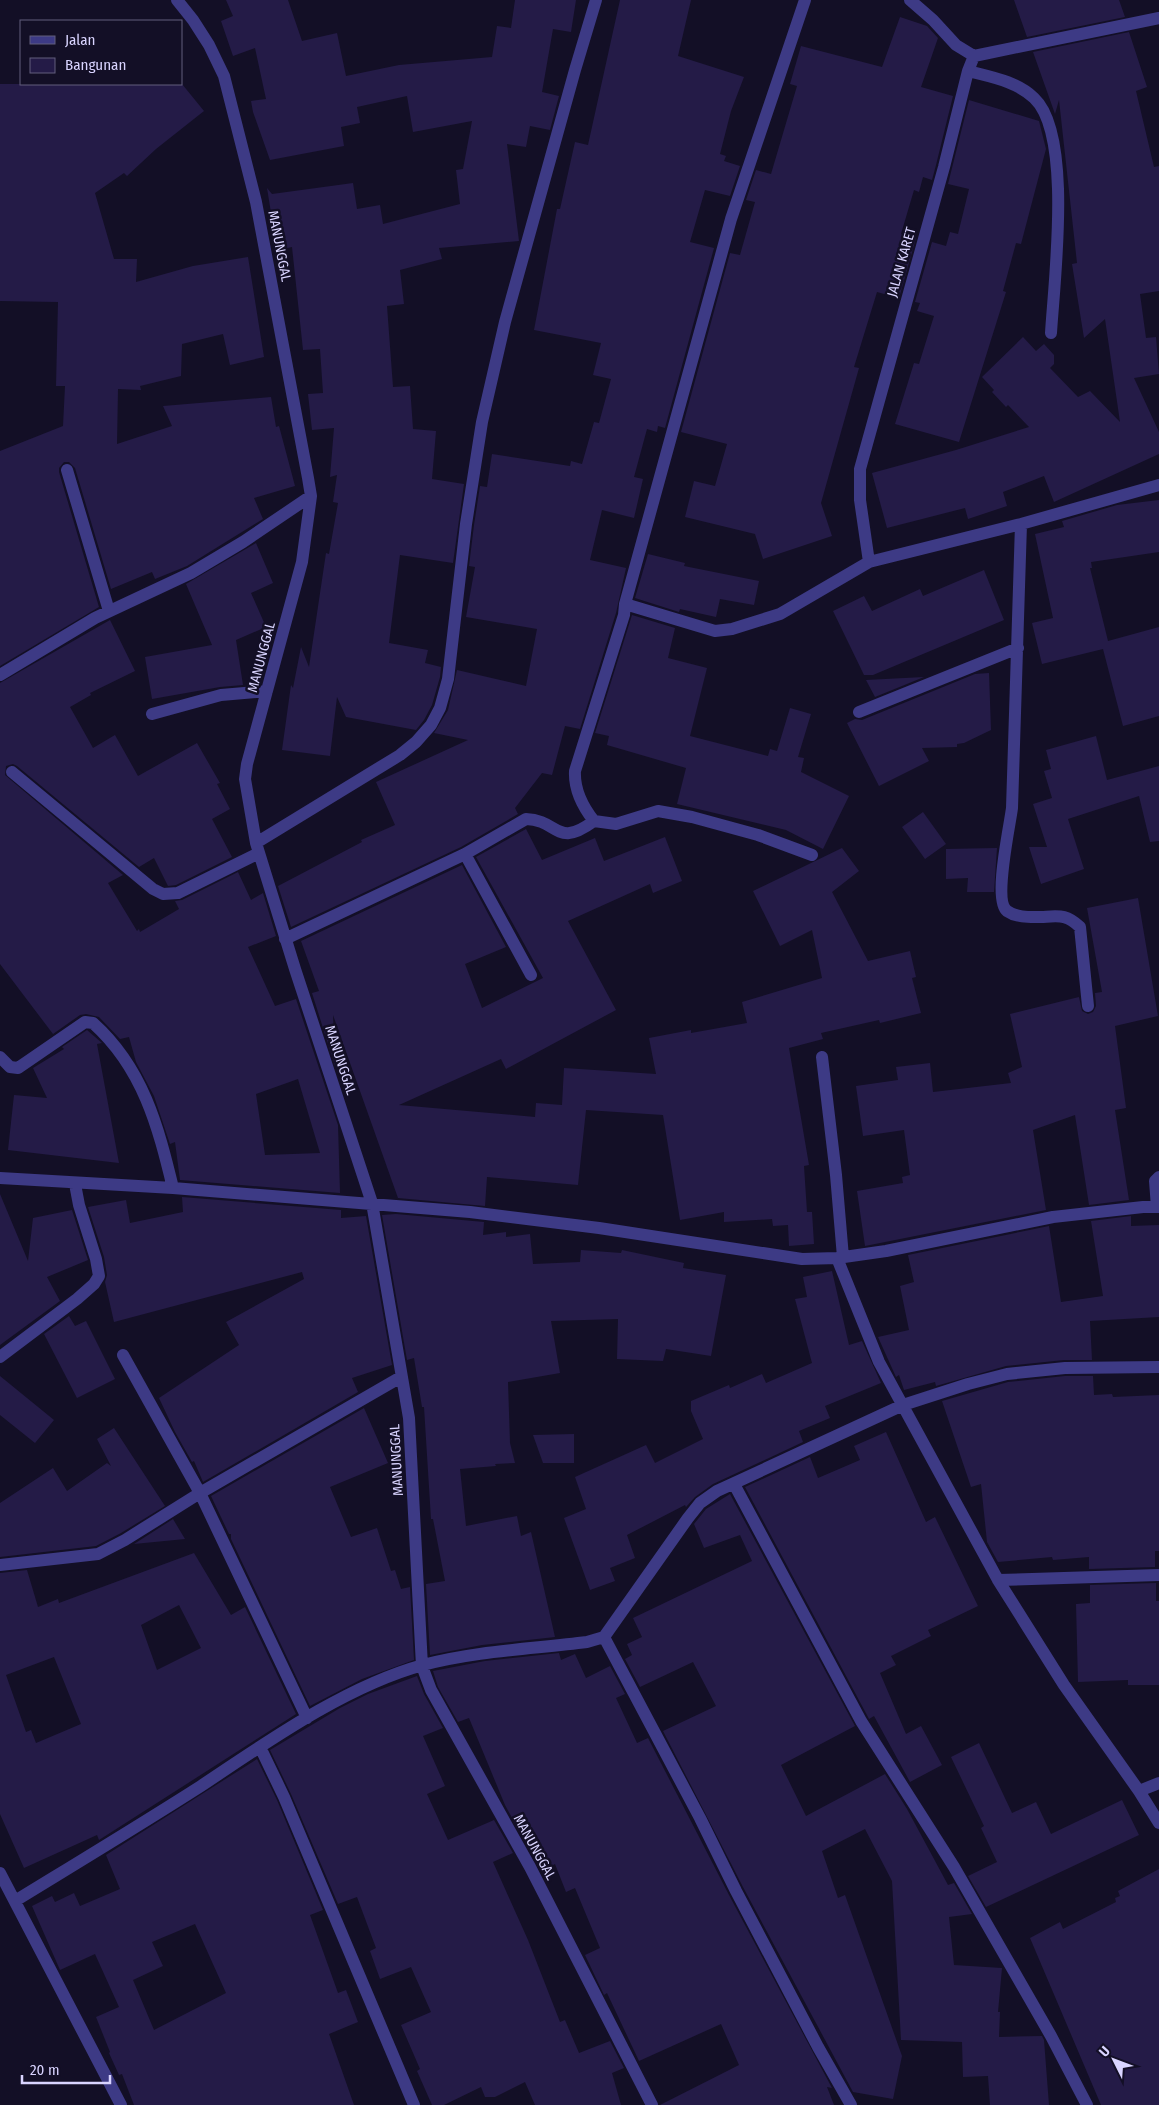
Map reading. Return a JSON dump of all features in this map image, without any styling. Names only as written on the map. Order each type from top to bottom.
[{"type":"street","name":"MANUNGGAL","points":[[177,0],[209,45],[224,76],[256,202],[311,496],[302,562],[247,764],[245,779],[258,848],[285,939],[372,1203],[409,1418],[422,1666],[432,1690],[530,1866],[652,2105]]},
{"type":"street","points":[[12,772],[152,889],[163,894],[178,893],[258,848],[400,755],[416,742],[431,725],[440,708],[448,679],[466,524],[482,422],[505,322],[574,70],[596,0]]},
{"type":"street","points":[[805,0],[731,219],[625,604],[624,616],[575,771],[574,782],[588,814],[594,821],[616,824],[658,811],[692,817],[758,835],[812,855]]},
{"type":"street","points":[[910,0],[933,20],[956,46],[974,56],[1159,18]]},
{"type":"street","name":"JALAN KARET","points":[[869,562],[860,500],[860,470],[944,167],[968,71],[974,56]]},
{"type":"street","points":[[968,71],[1012,83],[1024,89],[1036,99],[1050,122],[1059,196],[1051,333]]},
{"type":"street","points":[[67,470],[109,611]]},
{"type":"street","points":[[625,604],[715,631],[732,629],[780,614],[869,562],[1021,524],[1159,485]]},
{"type":"street","points":[[0,674],[109,611],[191,573],[243,542],[311,496]]},
{"type":"street","points":[[1021,524],[1012,808],[1006,834],[1002,876],[1003,906],[1007,911],[1022,916],[1060,916],[1071,918],[1080,928],[1088,1006]]},
{"type":"street","points":[[859,712],[1018,648]]},
{"type":"street","points":[[152,714],[220,695],[267,691]]},
{"type":"street","points":[[285,939],[465,854],[526,819],[536,819],[555,831],[566,834],[584,828],[594,821]]},
{"type":"street","points":[[465,854],[531,975]]},
{"type":"street","points":[[0,1057],[10,1067],[18,1068],[85,1022],[93,1023],[125,1059],[147,1099],[161,1140],[173,1188]]},
{"type":"street","points":[[822,1057],[836,1175],[840,1257],[879,1362],[998,1580],[1064,1685],[1139,1791],[1159,1823]]},
{"type":"street","points":[[0,1178],[75,1184],[173,1188],[470,1212],[599,1228],[802,1259],[840,1257],[886,1251],[1054,1217],[1158,1207],[1156,1181],[1159,1177]]},
{"type":"street","points":[[0,1357],[77,1299],[94,1284],[99,1276],[95,1252],[79,1205],[75,1184]]},
{"type":"street","points":[[123,1355],[200,1492],[307,1718]]},
{"type":"street","points":[[15,1901],[145,1822],[307,1718],[382,1679],[422,1666],[464,1656],[577,1643],[604,1637],[700,1502],[717,1491],[903,1405],[968,1384],[1007,1374],[1065,1368],[1159,1367]]},
{"type":"street","points":[[0,1565],[98,1554],[125,1540],[200,1492],[401,1377]]},
{"type":"street","points":[[734,1484],[861,1721],[954,1867],[1051,2036],[1087,2105]]},
{"type":"street","points":[[998,1580],[1159,1575]]},
{"type":"street","points":[[604,1637],[700,1818],[740,1900],[818,2047],[852,2105]]},
{"type":"street","points":[[260,1747],[284,1797],[414,2105]]},
{"type":"street","points":[[1139,1791],[1159,1783]]},
{"type":"street","points":[[0,1873],[121,2105]]},
{"type":"building","points":[[226,0],[288,0],[302,41],[337,33],[346,76],[399,65],[492,57],[497,26],[511,28],[515,0],[576,0],[571,32],[553,29],[542,92],[559,96],[550,130],[530,126],[526,147],[507,144],[519,241],[439,248],[442,259],[400,270],[404,304],[387,306],[393,387],[410,386],[413,429],[436,431],[432,479],[464,484],[453,563],[400,555],[389,643],[428,650],[425,663],[441,667],[440,677],[432,705],[416,730],[346,717],[337,697],[330,756],[282,750],[291,685],[293,688],[301,647],[309,667],[326,553],[329,554],[338,503],[333,502],[337,475],[330,477],[334,428],[312,430],[308,394],[323,393],[320,349],[303,350],[292,247],[277,250],[267,188],[272,194],[353,183],[357,209],[380,205],[383,224],[460,204],[456,170],[463,169],[472,121],[413,132],[407,96],[357,107],[360,123],[341,127],[344,146],[270,160],[251,101],[266,99],[255,48],[233,56],[221,21],[233,16]]},
{"type":"building","points":[[620,0],[691,0],[678,56],[744,77],[731,111],[720,154],[726,156],[724,161],[740,166],[730,196],[705,190],[690,242],[714,248],[665,428],[658,426],[657,432],[647,429],[634,477],[643,479],[634,518],[602,510],[590,560],[626,568],[616,613],[580,729],[565,726],[552,775],[542,773],[515,808],[518,814],[461,847],[291,927],[278,886],[362,842],[361,840],[395,825],[376,782],[468,740],[434,733],[448,710],[457,670],[526,686],[537,629],[466,617],[475,567],[469,566],[474,525],[480,486],[487,487],[492,454],[570,466],[571,461],[582,464],[594,422],[599,423],[611,379],[593,375],[601,343],[534,330],[557,209],[560,209],[575,142],[588,145]]},
{"type":"building","points":[[1014,0],[1119,0],[1125,17],[1027,37]]},
{"type":"building","points":[[900,17],[927,26],[938,38],[921,87],[953,96],[936,165],[932,180],[923,177],[919,192],[914,190],[901,234],[916,238],[899,298],[877,292],[854,367],[859,368],[821,503],[832,536],[763,559],[755,534],[685,517],[694,481],[715,486],[727,444],[681,432],[730,253],[740,255],[755,202],[746,200],[756,170],[771,174],[797,86],[790,84],[801,46],[882,67]]},
{"type":"building","points":[[1129,32],[1147,87],[1136,91],[1154,167],[1159,166],[1159,291],[1140,294],[1146,338],[1156,337],[1159,374],[1134,378],[1159,432],[1159,454],[1054,502],[1044,476],[1003,492],[1007,506],[968,519],[965,508],[887,528],[872,473],[956,450],[1029,427],[1008,405],[1006,407],[992,392],[994,390],[982,377],[1023,337],[1036,351],[1044,344],[1054,355],[1054,364],[1050,368],[1078,397],[1090,391],[1120,422],[1105,319],[1084,338],[1072,264],[1077,263],[1059,100],[1055,114],[1033,52]]},
{"type":"building","points":[[0,84],[182,84],[204,111],[156,149],[127,176],[124,173],[95,193],[114,259],[137,259],[136,282],[193,266],[248,257],[264,357],[230,365],[223,334],[182,344],[181,376],[140,386],[141,390],[118,389],[117,444],[172,426],[163,406],[271,397],[276,427],[279,426],[295,486],[254,498],[263,519],[187,566],[155,579],[152,572],[111,589],[75,468],[69,462],[64,462],[59,468],[59,472],[99,607],[0,666],[0,451],[63,426],[65,386],[56,386],[58,302],[0,301]]},
{"type":"building","points":[[969,100],[1039,121],[1046,149],[1021,244],[1016,243],[1003,291],[1006,292],[959,442],[895,424],[914,363],[919,364],[934,316],[917,311],[920,303],[915,302],[932,242],[946,246],[950,232],[958,234],[969,189],[948,184]]},
{"type":"building","points":[[1159,500],[1159,552],[1091,562],[1092,568],[1090,568],[1108,641],[1159,627],[1159,716],[1123,726],[1103,649],[1042,664],[1032,623],[1053,618],[1035,534],[1064,527],[1062,521],[1117,505]]},
{"type":"building","points":[[256,543],[273,583],[251,593],[266,627],[236,640],[243,685],[220,687],[152,699],[145,657],[212,645],[186,584]]},
{"type":"building","points":[[648,554],[685,563],[684,566],[759,581],[754,605],[720,599],[716,617],[680,609],[679,612],[635,598]]},
{"type":"building","points":[[984,570],[1004,620],[873,675],[864,675],[833,611],[864,596],[872,611],[920,589],[923,596]]},
{"type":"building","points":[[632,615],[675,628],[668,658],[707,668],[690,736],[768,756],[770,749],[777,751],[790,708],[811,714],[798,757],[804,758],[801,772],[849,796],[823,849],[786,830],[677,804],[686,768],[607,745],[609,736],[595,733]]},
{"type":"building","points":[[110,620],[135,671],[90,693],[91,695],[70,707],[93,748],[115,735],[138,776],[197,743],[220,783],[217,784],[230,809],[212,819],[232,857],[176,885],[168,886],[154,858],[139,867],[17,766],[13,764],[6,766],[5,775],[123,875],[108,883],[137,931],[139,929],[140,932],[179,909],[175,901],[182,900],[238,872],[251,900],[263,893],[276,936],[248,947],[275,1006],[296,999],[338,1125],[340,1193],[180,1180],[175,1142],[170,1144],[154,1096],[136,1062],[129,1037],[120,1039],[99,1017],[86,1014],[80,1015],[53,1034],[0,964],[0,683]],"holes":[[[298,1079],[320,1153],[265,1155],[256,1094]]]},
{"type":"building","points":[[989,673],[991,730],[964,743],[957,744],[957,747],[922,748],[929,761],[879,786],[847,723],[855,719],[862,720],[975,674]]},
{"type":"building","points":[[924,677],[875,697],[866,680]]},
{"type":"building","points":[[1096,736],[1107,780],[1159,766],[1159,841],[1150,842],[1139,796],[1068,819],[1084,869],[1041,884],[1029,847],[1047,847],[1033,804],[1052,798],[1044,771],[1051,769],[1046,750]]},
{"type":"building","points":[[923,812],[946,844],[925,859],[902,827]]},
{"type":"building","points":[[526,829],[542,860],[595,838],[604,861],[665,837],[682,881],[653,893],[650,884],[568,921],[616,1010],[506,1069],[501,1059],[399,1105],[535,1117],[536,1103],[562,1105],[564,1068],[656,1074],[649,1038],[691,1030],[691,1033],[747,1023],[742,1002],[822,978],[812,930],[780,946],[753,891],[842,848],[859,871],[832,892],[868,961],[910,951],[916,977],[912,978],[921,1013],[880,1023],[879,1020],[821,1033],[823,1039],[789,1048],[809,1165],[804,1166],[807,1212],[812,1212],[814,1244],[789,1246],[788,1225],[773,1226],[772,1219],[724,1222],[724,1212],[680,1220],[663,1115],[586,1110],[578,1185],[487,1177],[485,1206],[398,1198],[333,1015],[335,1066],[312,993],[319,991],[301,941],[462,865],[506,947],[465,964],[482,1008],[543,978],[476,857]]},
{"type":"building","points":[[997,848],[994,892],[967,892],[968,878],[946,879],[946,849]]},
{"type":"building","points":[[1138,898],[1158,1016],[1115,1026],[1126,1108],[1115,1110],[1129,1200],[1089,1205],[1075,1115],[1033,1130],[1046,1210],[865,1246],[857,1191],[903,1183],[902,1177],[910,1175],[904,1130],[863,1136],[856,1086],[898,1080],[896,1067],[930,1063],[933,1092],[1011,1083],[1008,1073],[1022,1067],[1010,1014],[1079,997],[1082,1011],[1088,1014],[1093,1012],[1096,1006],[1095,993],[1102,992],[1087,908]]},
{"type":"building","points":[[87,1030],[102,1043],[97,1044],[119,1163],[8,1150],[14,1095],[47,1098],[33,1068],[64,1049],[62,1047]]},
{"type":"building","points":[[0,1194],[28,1261],[33,1218],[72,1210],[88,1260],[47,1277],[60,1301],[0,1345]]},
{"type":"building","points":[[182,1197],[341,1210],[341,1218],[366,1216],[392,1365],[352,1378],[358,1392],[203,1482],[194,1461],[192,1462],[175,1432],[159,1398],[239,1345],[226,1322],[304,1279],[302,1272],[114,1322],[105,1282],[107,1275],[104,1257],[88,1207],[126,1200],[130,1223],[183,1212]]},
{"type":"building","points":[[396,1214],[484,1222],[483,1235],[506,1232],[506,1237],[530,1234],[533,1264],[580,1262],[581,1250],[621,1253],[622,1250],[684,1263],[683,1268],[726,1275],[711,1356],[666,1349],[663,1361],[617,1359],[618,1319],[551,1321],[560,1373],[508,1382],[510,1443],[515,1463],[460,1469],[466,1526],[517,1516],[521,1536],[531,1532],[555,1637],[482,1645],[430,1655],[426,1584],[445,1581],[433,1519],[431,1519],[424,1407],[422,1407],[414,1358],[407,1360],[382,1215]]},
{"type":"building","points":[[1131,1216],[1131,1226],[1159,1225],[1159,1317],[1090,1321],[1092,1360],[1064,1360],[1006,1366],[936,1386],[935,1382],[904,1390],[899,1375],[896,1377],[878,1337],[909,1330],[900,1286],[914,1282],[908,1255],[1049,1226],[1061,1302],[1103,1296],[1091,1221]]},
{"type":"building","points":[[832,1271],[849,1345],[862,1341],[881,1383],[825,1406],[830,1418],[799,1431],[803,1442],[713,1484],[695,1497],[686,1507],[685,1505],[627,1535],[635,1558],[610,1568],[615,1581],[590,1590],[564,1518],[586,1509],[575,1477],[646,1445],[655,1463],[703,1439],[691,1411],[691,1401],[729,1385],[730,1388],[762,1374],[766,1383],[812,1363],[795,1299],[807,1297],[803,1277]]},
{"type":"building","points":[[69,1316],[75,1326],[86,1321],[115,1379],[77,1398],[44,1334]]},
{"type":"building","points":[[0,1376],[54,1420],[35,1443],[0,1415]]},
{"type":"building","points":[[1065,1376],[1093,1376],[1094,1395],[1112,1394],[1113,1397],[1159,1395],[1159,1551],[1155,1551],[1155,1567],[1089,1569],[1089,1557],[1053,1560],[1052,1557],[998,1562],[987,1542],[981,1484],[971,1487],[942,1401],[1008,1382]]},
{"type":"building","points":[[364,1408],[388,1463],[330,1487],[351,1537],[377,1528],[391,1571],[395,1570],[401,1589],[410,1587],[414,1660],[362,1679],[310,1706],[231,1539],[231,1534],[229,1534],[211,1496]]},
{"type":"building","points":[[114,1428],[165,1506],[96,1546],[0,1557],[0,1503],[53,1468],[67,1491],[107,1463],[111,1466],[97,1439]]},
{"type":"building","points":[[886,1432],[926,1522],[935,1517],[978,1606],[928,1630],[931,1636],[891,1656],[896,1665],[880,1673],[906,1734],[921,1726],[942,1765],[910,1782],[874,1716],[869,1719],[745,1487],[810,1457],[818,1478],[860,1460],[854,1446]]},
{"type":"building","points":[[574,1434],[574,1463],[543,1463],[533,1435]]},
{"type":"building","points":[[730,1494],[855,1726],[781,1765],[806,1816],[885,1774],[907,1809],[948,1885],[954,1883],[972,1914],[949,1917],[954,1965],[1002,1968],[998,2012],[1000,2012],[999,2037],[1042,2036],[1044,2040],[1049,2105],[990,2105],[988,2076],[963,2077],[962,2042],[901,2040],[892,1881],[865,1829],[822,1851],[838,1898],[845,1895],[902,2056],[893,2099],[853,2092],[743,1887],[663,1731],[716,1706],[693,1662],[640,1687],[625,1659],[632,1655],[627,1644],[642,1637],[633,1618],[752,1561],[740,1535],[704,1548],[694,1524],[706,1509]]},
{"type":"building","points":[[173,1519],[185,1539],[134,1544]]},
{"type":"building","points":[[194,1553],[231,1615],[245,1607],[296,1714],[99,1840],[97,1835],[24,1868],[0,1814],[0,1573],[27,1570],[38,1607],[58,1599],[59,1603]],"holes":[[[179,1605],[201,1648],[157,1670],[141,1625]],[[54,1657],[81,1724],[36,1743],[31,1730],[26,1732],[6,1675]]]},
{"type":"building","points":[[1156,1583],[1156,1601],[1159,1601],[1159,1685],[1128,1685],[1128,1680],[1078,1682],[1076,1604],[1090,1603],[1090,1585]]},
{"type":"building","points":[[559,1653],[561,1660],[575,1654],[586,1678],[610,1666],[625,1694],[616,1698],[637,1743],[648,1738],[832,2088],[827,2087],[834,2105],[660,2105],[739,2065],[721,2024],[639,2061],[607,1993],[604,1995],[585,1955],[600,1948],[575,1888],[566,1892],[555,1864],[549,1867],[539,1842],[528,1847],[505,1805],[469,1718],[458,1722],[438,1687],[433,1671],[485,1661]]},
{"type":"building","points":[[417,1676],[424,1694],[443,1728],[423,1736],[445,1786],[427,1794],[448,1840],[494,1820],[513,1853],[493,1862],[528,1940],[560,2022],[565,2020],[579,2053],[610,2041],[624,2068],[612,2073],[621,2105],[535,2105],[525,2082],[495,2097],[485,2097],[481,2087],[444,2105],[432,2105],[417,2071],[420,2069],[401,2025],[431,2012],[411,1967],[380,1979],[370,1951],[376,1948],[357,1897],[338,1904],[270,1750],[340,1708],[368,1694]]},
{"type":"building","points":[[979,1743],[1012,1813],[1036,1802],[1051,1834],[1122,1800],[1139,1835],[986,1907],[968,1876],[997,1862],[981,1828],[984,1826],[951,1757]]},
{"type":"building","points":[[257,1759],[277,1800],[323,1910],[310,1915],[338,1993],[346,1990],[358,2022],[329,2034],[354,2105],[134,2105],[122,2074],[119,2075],[109,2053],[96,2017],[119,2007],[95,1954],[60,1970],[32,1906],[52,1896],[55,1902],[74,1893],[80,1906],[120,1889],[106,1855]],"holes":[[[195,1924],[226,1993],[154,2030],[133,1980],[163,1966],[152,1942]]]},
{"type":"building","points":[[1159,1869],[1159,2105],[1101,2105],[1030,1938],[1060,1922],[1063,1929],[1116,1902],[1115,1898],[1120,1896],[1118,1891]]}]
